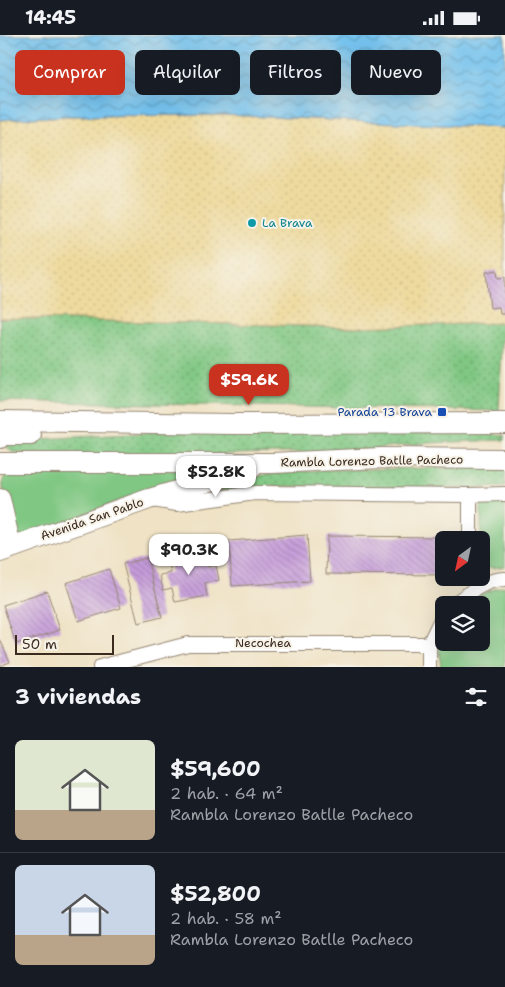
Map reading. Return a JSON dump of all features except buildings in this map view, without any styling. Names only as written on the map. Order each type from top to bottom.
[{"type":"main road","points":[[0,421],[505,423]]},
{"type":"main road","points":[[0,438],[4,435],[55,435],[94,432],[140,423]]},
{"type":"main road","points":[[381,458],[400,452],[419,450],[505,445]]},
{"type":"main road","name":"Rambla Lorenzo Batlle Pacheco","points":[[0,463],[272,463],[381,458],[505,459]]},
{"type":"main road","name":"Avenida San Pablo","points":[[6,550],[149,499],[272,463]]},
{"type":"main road","points":[[0,499],[6,550]]},
{"type":"street","points":[[149,499],[177,504],[255,493],[505,494]]},
{"type":"street","points":[[470,495],[470,531]]},
{"type":"street","points":[[490,580],[505,579]]},
{"type":"street","points":[[461,596],[469,586]]},
{"type":"street","points":[[429,667],[429,644],[435,632]]},
{"type":"street","name":"Necochea","points":[[100,667],[188,644],[429,644]]},
{"type":"green space","points":[[0,318],[347,327],[503,323],[499,411],[0,401]]},
{"type":"green space","points":[[181,431],[465,432],[505,435],[505,440],[428,443],[338,452],[178,455],[30,454],[12,452],[8,449],[7,444],[40,439]]},
{"type":"green space","points":[[505,468],[505,487],[271,486],[240,488],[182,497],[238,478],[271,474],[320,470]]},
{"type":"green space","points":[[217,470],[146,490],[17,538],[3,486],[4,478],[11,472]]},
{"type":"green space","points":[[505,497],[505,566],[490,568],[490,531],[481,531],[481,504],[493,498]]},
{"type":"green space","points":[[505,586],[505,667],[441,667],[439,651],[490,651],[490,596],[478,596]]},
{"type":"sand","name":"La Brava","points":[[224,115],[505,128],[505,323],[347,327],[0,318],[0,120],[65,116]]},
{"type":"water","points":[[0,35],[505,35],[505,128],[224,115],[65,116],[0,120]]},
{"type":"place","name":"La Brava","points":[[252,223]]},
{"type":"place","name":"Parada 13 Brava","points":[[442,412]]}]
